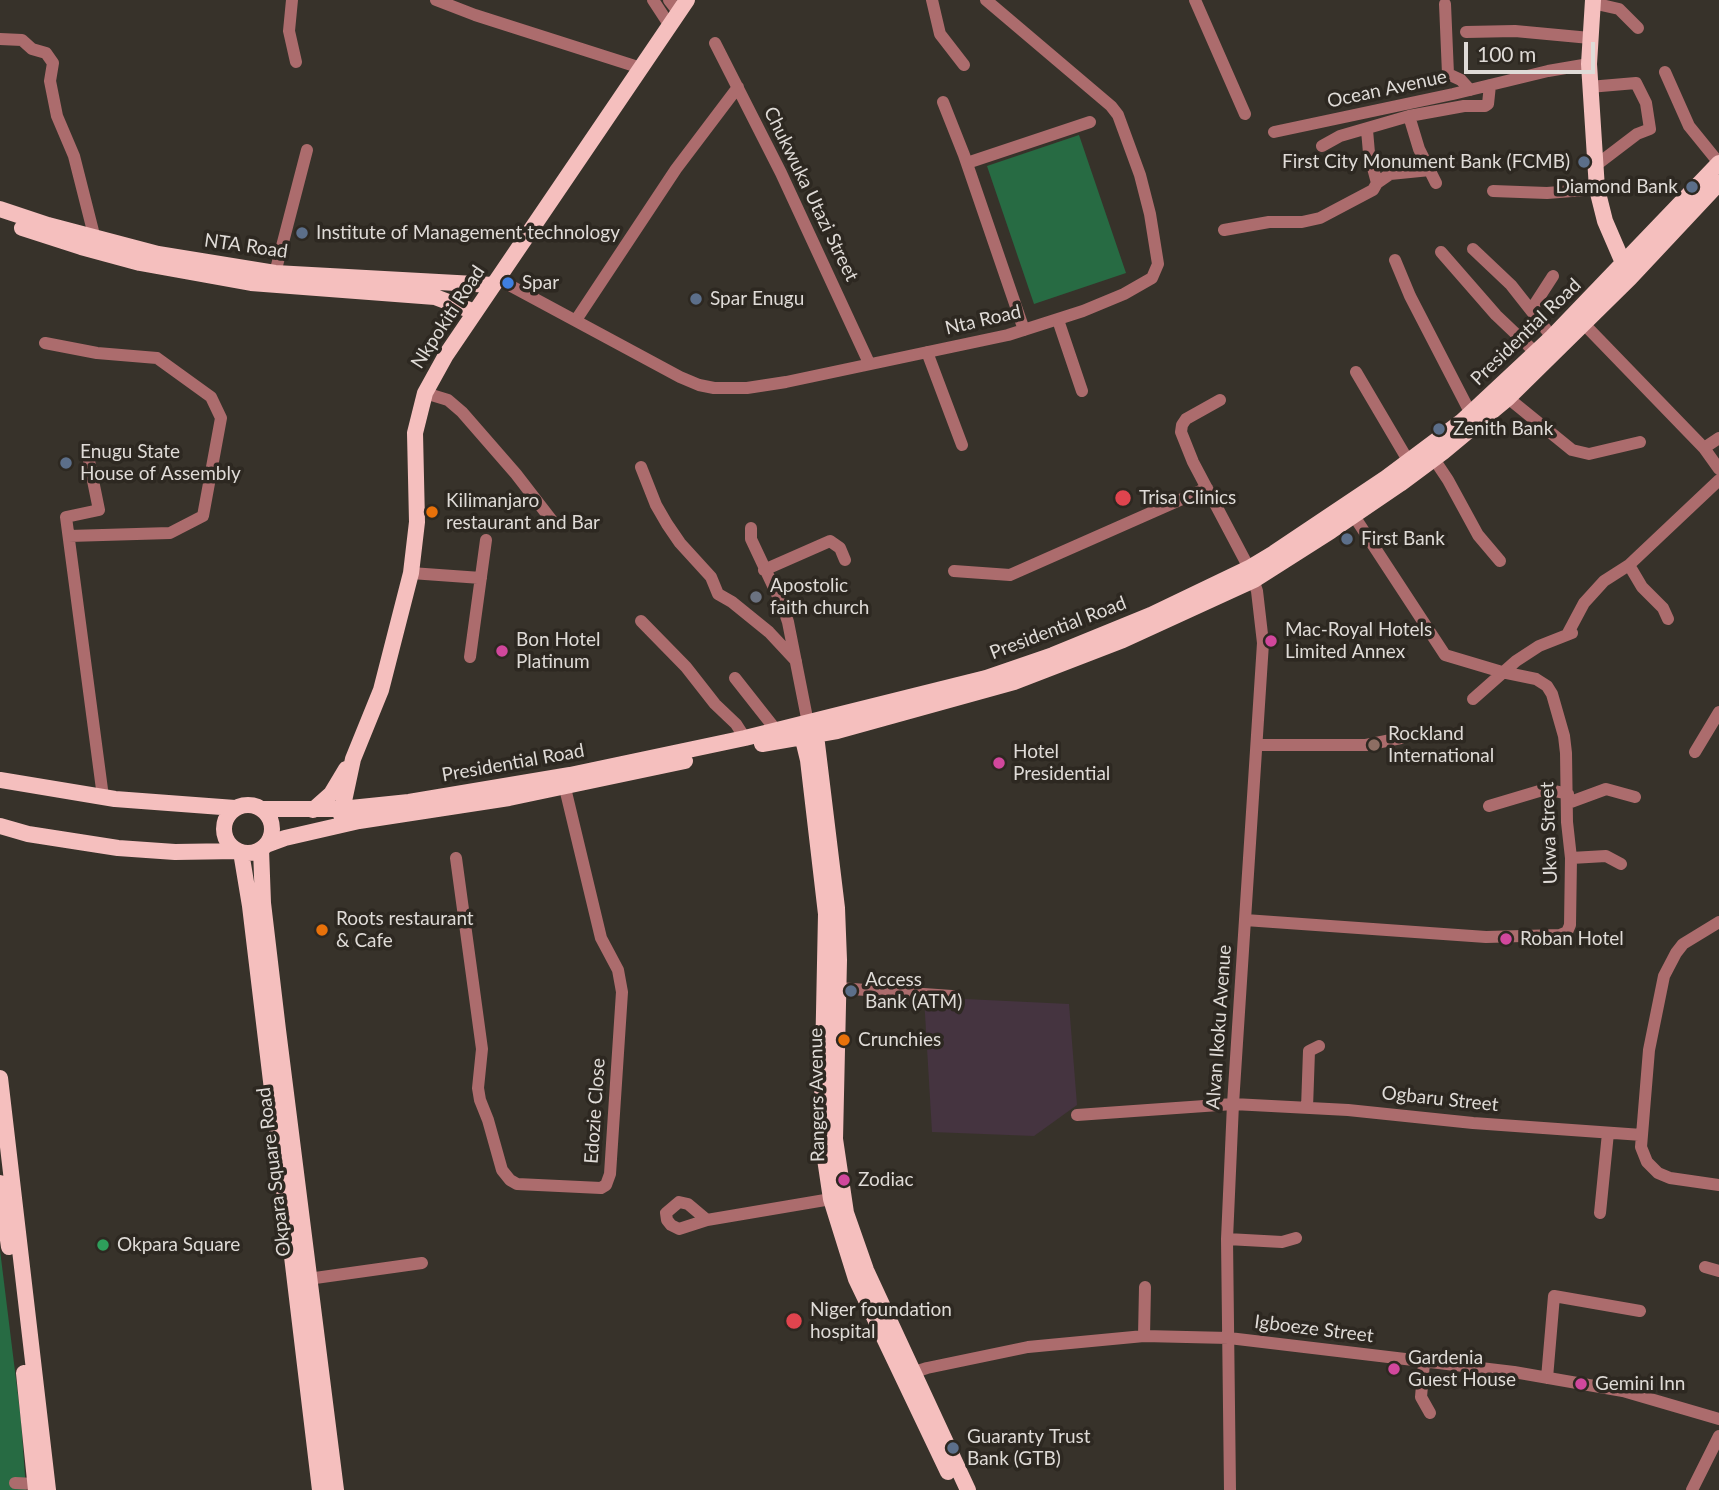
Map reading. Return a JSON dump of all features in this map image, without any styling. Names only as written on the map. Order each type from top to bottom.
[{"type":"main road","points":[[1592,1],[1588,64],[1597,189],[1605,221],[1627,271]]},
{"type":"main road","name":"Nkpokiti Road","points":[[341,817],[353,758],[381,690],[411,573],[417,522],[415,433],[425,393],[435,373],[641,68],[676,10]]},
{"type":"main road","name":"Presidential Road","points":[[264,847],[375,804],[657,762],[808,728],[1053,655],[1252,574],[1365,500],[1434,459],[1543,356],[1584,324],[1719,163]]},
{"type":"main road","name":"Presidential Road","points":[[808,728],[837,731],[1014,682],[1123,640],[1252,574],[1354,516],[1365,500],[1471,414],[1508,398],[1543,356],[1552,337],[1627,271],[1719,183]]},
{"type":"main road","name":"NTA Road","points":[[0,209],[48,225],[158,254],[275,273],[496,282]]},
{"type":"main road","name":"NTA Road","points":[[0,221],[140,263],[251,282],[435,297],[475,312]]},
{"type":"main road","points":[[808,728],[814,759]]},
{"type":"main road","points":[[814,759],[822,742],[837,731]]},
{"type":"main road","points":[[775,736],[814,759]]},
{"type":"main road","name":"Presidential Road","points":[[262,809],[313,810],[341,817],[565,788],[745,738],[775,736]]},
{"type":"main road","points":[[313,810],[331,794],[353,758]]},
{"type":"main road","name":"Rangers Avenue","points":[[814,759],[837,908],[838,989],[834,1100],[835,1139],[844,1204],[852,1235],[956,1490]]},
{"type":"main road","name":"Rangers Avenue","points":[[814,759],[826,914],[822,1110],[824,1152],[831,1199],[856,1279],[968,1490]]},
{"type":"main road","points":[[350,777],[351,786],[357,795],[375,804]]},
{"type":"main road","points":[[0,780],[103,797],[235,808],[249,804],[262,809],[271,822],[270,838],[264,847],[251,853],[118,848],[28,834],[0,826]]},
{"type":"main road","points":[[235,808],[226,817],[223,830],[228,842],[239,851]]},
{"type":"main road","name":"Okpara Square Road","points":[[264,847],[263,902],[302,1282],[320,1490]]},
{"type":"main road","name":"Okpara Square Road","points":[[239,851],[250,905],[302,1282],[336,1490]]},
{"type":"main road","points":[[0,1078],[5,1193],[12,1267],[40,1488]]},
{"type":"street","points":[[292,0],[289,31],[296,62]]},
{"type":"street","points":[[653,0],[676,10]]},
{"type":"street","points":[[932,0],[940,34],[964,65]]},
{"type":"street","name":"Nta Road","points":[[496,282],[576,320],[680,377],[715,388],[747,388],[1024,330],[1058,320],[1124,294],[1152,278],[1158,264],[1150,214],[1140,175],[1115,110],[986,0]]},
{"type":"street","points":[[1195,0],[1245,114]]},
{"type":"street","points":[[443,1],[641,68]]},
{"type":"street","points":[[1592,1],[1619,9],[1638,28]]},
{"type":"street","points":[[1445,4],[1448,74],[1461,80],[1470,90]]},
{"type":"street","points":[[1466,32],[1515,31],[1590,38]]},
{"type":"street","points":[[0,39],[22,40],[32,49],[46,53],[53,63],[50,81],[57,116],[74,156],[94,235]]},
{"type":"street","name":"Chukwuka Utazi Street","points":[[715,43],[805,222],[869,363]]},
{"type":"street","name":"Ocean Avenue","points":[[1275,132],[1588,64]]},
{"type":"street","points":[[1665,72],[1689,126],[1719,163]]},
{"type":"street","points":[[1590,87],[1636,83],[1646,103],[1650,129],[1637,134],[1595,166]]},
{"type":"street","points":[[1322,146],[1340,136],[1409,116],[1464,106],[1485,106],[1488,104],[1490,85]]},
{"type":"street","points":[[576,320],[676,169],[738,87]]},
{"type":"street","points":[[943,102],[967,163],[1024,330]]},
{"type":"street","points":[[1409,116],[1417,144],[1436,183]]},
{"type":"street","points":[[967,163],[1090,122]]},
{"type":"street","points":[[1367,130],[1369,153],[1377,183]]},
{"type":"street","points":[[275,273],[307,150]]},
{"type":"street","points":[[1224,230],[1269,222],[1302,222],[1320,218],[1373,190],[1377,183],[1391,174],[1430,170]]},
{"type":"street","points":[[1493,191],[1547,193],[1597,189]]},
{"type":"street","points":[[1473,248],[1511,285],[1552,337]]},
{"type":"street","points":[[1441,252],[1496,315],[1543,356]]},
{"type":"street","points":[[1395,260],[1410,296],[1471,414]]},
{"type":"street","points":[[1531,310],[1553,276]]},
{"type":"street","points":[[1058,320],[1082,391]]},
{"type":"street","points":[[1584,324],[1704,448],[1719,468]]},
{"type":"street","points":[[45,343],[97,354],[157,358],[211,397],[221,418],[202,516],[170,533],[69,536]]},
{"type":"street","points":[[927,352],[962,445]]},
{"type":"street","points":[[1356,372],[1409,462]]},
{"type":"street","points":[[425,393],[447,400],[462,412],[553,522]]},
{"type":"street","points":[[1508,398],[1572,450],[1589,454],[1640,442]]},
{"type":"street","name":"Alvan Ikoku Avenue","points":[[1220,400],[1186,419],[1182,425],[1183,440],[1252,574],[1260,608],[1263,643],[1233,1104],[1227,1239],[1230,1490]]},
{"type":"street","points":[[1704,448],[1719,438]]},
{"type":"street","points":[[87,451],[99,510],[66,517],[103,797]]},
{"type":"street","points":[[1434,459],[1478,535],[1500,561]]},
{"type":"street","points":[[641,467],[656,505],[667,524],[680,543],[711,577],[718,594],[769,632],[796,661]]},
{"type":"street","points":[[1473,699],[1538,646],[1570,633],[1584,603],[1604,581],[1629,565],[1719,480]]},
{"type":"street","points":[[954,572],[1010,575],[1207,488]]},
{"type":"street","name":"Ukwa Street","points":[[1245,920],[1461,936],[1560,935],[1567,932],[1570,925],[1571,858],[1564,736],[1552,694],[1547,686],[1536,679],[1444,654],[1354,516]]},
{"type":"street","points":[[751,533],[764,570],[783,607],[808,728]]},
{"type":"street","points":[[470,657],[486,540]]},
{"type":"street","points":[[764,570],[831,541],[840,548],[845,560]]},
{"type":"street","points":[[1629,565],[1642,587],[1663,608],[1668,619]]},
{"type":"street","points":[[411,573],[481,578]]},
{"type":"street","points":[[641,621],[686,667],[745,738]]},
{"type":"street","points":[[735,678],[775,736]]},
{"type":"street","points":[[1695,752],[1719,712]]},
{"type":"street","points":[[1257,746],[1366,745],[1401,738]]},
{"type":"street","name":"Edozie Close","points":[[456,858],[482,1049],[478,1088],[502,1170],[517,1184],[601,1188],[606,1185],[610,1174],[622,992],[618,970],[601,938],[565,788]]},
{"type":"street","points":[[1489,806],[1546,789],[1568,799],[1606,789],[1635,797]]},
{"type":"street","points":[[1571,858],[1606,856],[1621,864]]},
{"type":"street","points":[[1719,922],[1683,944],[1664,976],[1649,1050],[1641,1147],[1651,1167],[1658,1173],[1670,1178],[1719,1185]]},
{"type":"street","points":[[838,989],[952,996]]},
{"type":"street","points":[[1307,1108],[1309,1051],[1319,1046]]},
{"type":"street","name":"Ogbaru Street","points":[[1077,1115],[1233,1104],[1642,1135]]},
{"type":"street","points":[[1600,1213],[1608,1133]]},
{"type":"street","points":[[707,1220],[831,1199]]},
{"type":"street","points":[[1227,1239],[1282,1241],[1296,1238]]},
{"type":"street","points":[[302,1282],[422,1263]]},
{"type":"street","points":[[1705,1267],[1719,1270]]},
{"type":"street","points":[[1144,1287],[1144,1336]]},
{"type":"street","points":[[1547,1378],[1555,1296],[1640,1311]]},
{"type":"street","name":"Igboeze Street","points":[[908,1374],[1028,1347],[1144,1336],[1229,1338],[1547,1378],[1623,1391],[1719,1419]]},
{"type":"street","points":[[1424,1363],[1421,1397],[1430,1413]]},
{"type":"street","points":[[1692,1490],[1719,1436]]},
{"type":"street","points":[[15,1483],[40,1488]]},
{"type":"shaded area","points":[[924,997],[1069,1004],[1077,1105],[1034,1136],[932,1132]]},
{"type":"green space","points":[[1079,135],[1126,273],[1034,304],[987,166]]},
{"type":"green space","points":[[0,1250],[21,1420],[26,1490],[0,1490]]},
{"type":"place","name":"First City Monument Bank (FCMB)","points":[[1584,162]]},
{"type":"place","name":"Diamond Bank","points":[[1692,187]]},
{"type":"place","name":"Institute of Management technology","points":[[302,233]]},
{"type":"place","name":"Spar","points":[[508,283]]},
{"type":"place","name":"Spar Enugu","points":[[696,299]]},
{"type":"place","name":"Zenith Bank","points":[[1439,429]]},
{"type":"place","name":"Enugu State House of Assembly","points":[[66,463]]},
{"type":"place","name":"Trisa Clinics","points":[[1123,498]]},
{"type":"place","name":"Kilimanjaro restaurant and Bar","points":[[432,512]]},
{"type":"place","name":"First Bank","points":[[1347,539]]},
{"type":"place","name":"Apostolic faith church","points":[[756,597]]},
{"type":"place","name":"Mac-Royal Hotels Limited Annex","points":[[1271,641]]},
{"type":"place","name":"Bon Hotel Platinum","points":[[502,651]]},
{"type":"place","name":"Rockland International","points":[[1374,745]]},
{"type":"place","name":"Hotel Presidential","points":[[999,763]]},
{"type":"place","name":"Roots restaurant & Cafe","points":[[322,930]]},
{"type":"place","name":"Roban Hotel","points":[[1506,939]]},
{"type":"place","name":"Access Bank (ATM)","points":[[851,991]]},
{"type":"place","name":"Crunchies","points":[[844,1040]]},
{"type":"place","name":"Zodiac","points":[[844,1180]]},
{"type":"place","name":"Okpara Square","points":[[103,1245]]},
{"type":"place","name":"Niger foundation hospital","points":[[794,1321]]},
{"type":"place","name":"Gardenia Guest House","points":[[1394,1369]]},
{"type":"place","name":"Gemini Inn","points":[[1581,1384]]},
{"type":"place","name":"Guaranty Trust Bank (GTB)","points":[[953,1448]]}]
